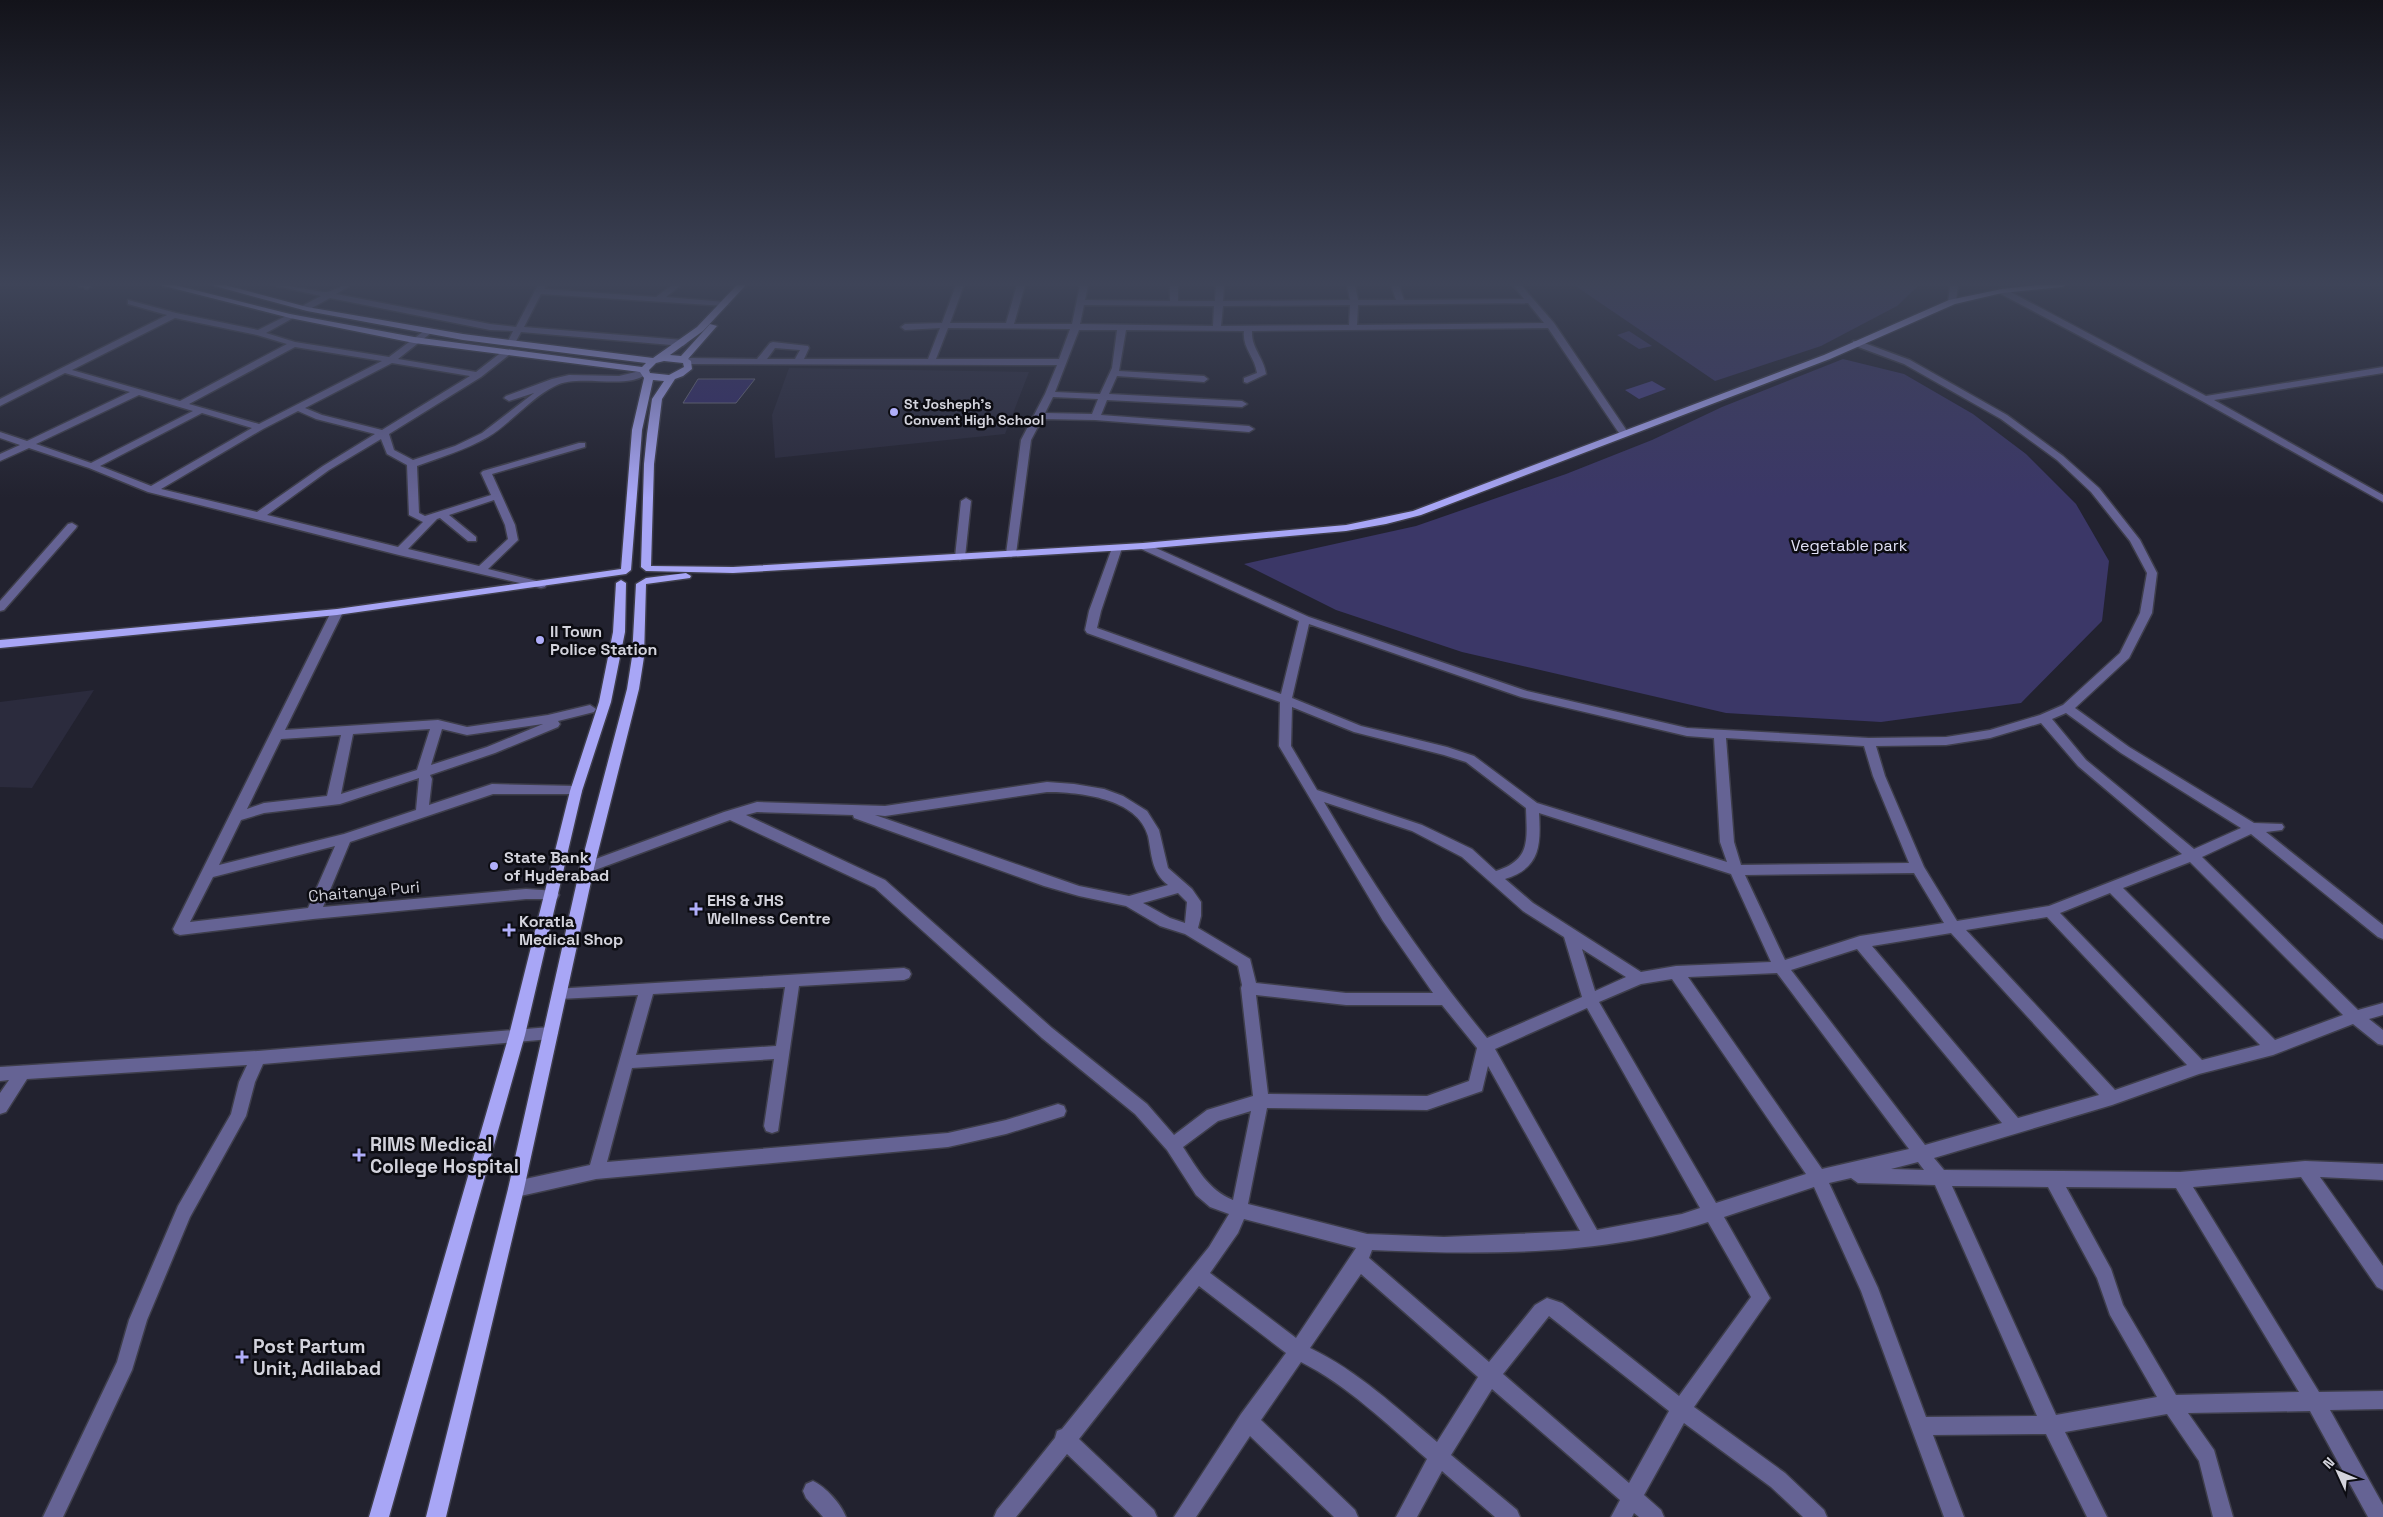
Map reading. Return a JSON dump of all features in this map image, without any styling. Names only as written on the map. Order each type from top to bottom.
[{"type":"main road","points":[[525,356],[671,378]]},
{"type":"main road","points":[[436,1517],[516,1189],[587,868],[633,689],[638,656],[643,582],[651,575],[648,568],[652,434],[657,399],[671,378],[687,370],[689,364],[685,360],[672,357],[655,361],[613,356]]},
{"type":"main road","points":[[379,1517],[517,1036],[576,791],[605,702],[619,632],[622,576],[637,430],[645,373],[655,361],[663,356]]},
{"type":"main road","points":[[685,360],[689,356]]},
{"type":"main road","points":[[622,576],[630,586],[643,582],[733,570],[1117,548],[1346,528],[1386,521],[1417,513],[1828,356]]},
{"type":"main road","points":[[0,644],[337,612],[567,581],[622,576],[636,566],[648,568],[733,570]]},
{"type":"street","points":[[0,403],[92,356]]},
{"type":"street","points":[[182,404],[272,356]]},
{"type":"street","points":[[372,356],[478,375]]},
{"type":"street","points":[[152,490],[260,427],[397,356]]},
{"type":"street","points":[[257,517],[326,468],[478,375],[502,356]]},
{"type":"street","points":[[760,361],[765,356]]},
{"type":"street","points":[[798,362],[801,356]]},
{"type":"street","points":[[931,362],[933,356]]},
{"type":"street","points":[[1011,554],[1026,440],[1040,416],[1065,356]]},
{"type":"street","points":[[1095,418],[1113,373],[1116,356]]},
{"type":"street","points":[[1247,380],[1262,374],[1262,369],[1254,356]]},
{"type":"street","points":[[1571,356],[1624,434]]},
{"type":"street","points":[[1143,546],[1305,619],[1525,694],[1687,732],[1869,742],[1946,741],[1990,734],[2044,718],[2067,708],[2125,655],[2146,613],[2152,574],[2135,540],[2095,490],[2060,458],[2004,417],[1907,362],[1890,356]]},
{"type":"street","points":[[2124,356],[2383,499]]},
{"type":"street","points":[[685,360],[1063,362]]},
{"type":"street","points":[[63,370],[204,409],[260,427]]},
{"type":"street","points":[[2205,399],[2383,370]]},
{"type":"street","points":[[510,398],[555,381],[586,376],[619,379],[645,373]]},
{"type":"street","points":[[1113,373],[1204,379]]},
{"type":"street","points":[[298,408],[312,415],[339,423],[365,426],[384,434],[390,452],[412,464],[458,448],[485,435],[555,381]]},
{"type":"street","points":[[0,458],[137,392]]},
{"type":"street","points":[[1050,394],[1242,404]]},
{"type":"street","points":[[92,466],[204,409]]},
{"type":"street","points":[[1040,416],[1249,429]]},
{"type":"street","points":[[0,435],[92,466],[152,490],[399,552],[541,585]]},
{"type":"street","points":[[480,570],[513,540],[510,525],[486,473],[582,445]]},
{"type":"street","points":[[412,464],[414,515],[425,519],[497,496]]},
{"type":"street","points":[[960,557],[966,501]]},
{"type":"street","points":[[437,516],[472,539]]},
{"type":"street","points":[[399,552],[437,516]]},
{"type":"street","points":[[0,608],[72,526]]},
{"type":"street","points":[[1117,548],[1095,612],[1091,630],[1286,700],[1358,729],[1447,751],[1470,759],[1532,806],[1736,870],[1918,868]]},
{"type":"street","points":[[208,873],[337,612]]},
{"type":"street","points":[[1305,619],[1286,700],[1285,746],[1388,917],[1446,999],[1485,1046],[1593,1239]]},
{"type":"street","points":[[236,817],[264,808],[333,800],[491,750],[605,702]]},
{"type":"street","points":[[2067,708],[2125,750],[2252,828],[2383,932]]},
{"type":"street","points":[[277,735],[438,724],[467,732],[548,719],[590,709]]},
{"type":"street","points":[[2044,718],[2082,763],[2193,856],[2355,1017],[2383,1040]]},
{"type":"street","points":[[422,812],[426,779],[422,772],[438,724]]},
{"type":"street","points":[[333,800],[348,729]]},
{"type":"street","points":[[1720,735],[1727,842],[1736,870],[1781,967],[1940,1178],[2051,1424],[2097,1517]]},
{"type":"street","points":[[1869,742],[1879,776],[1918,868],[1953,926],[2112,1098]]},
{"type":"street","points":[[587,868],[729,815],[757,807],[885,811],[1047,787],[1069,788],[1104,794],[1123,802],[1148,821],[1153,832],[1163,871],[1194,902],[1194,916],[1190,930]]},
{"type":"street","points":[[208,873],[345,839],[492,789],[576,791]]},
{"type":"street","points":[[1314,794],[1417,828],[1467,853],[1528,907],[1639,978]]},
{"type":"street","points":[[1494,877],[1519,868],[1528,858],[1532,841],[1532,806]]},
{"type":"street","points":[[847,811],[1049,882],[1080,891],[1129,901],[1175,927],[1190,930],[1246,963],[1261,1101],[1239,1210],[1232,1227],[1064,1438],[1004,1517]]},
{"type":"street","points":[[729,815],[741,818],[880,884],[1046,1033],[1141,1109],[1173,1145],[1202,1190],[1216,1201],[1239,1210],[1368,1242],[1444,1245],[1593,1239],[1682,1222],[1818,1178],[1843,1174],[1921,1154],[2014,1125],[2112,1098],[2199,1068],[2273,1048],[2355,1017],[2383,1009]]},
{"type":"street","points":[[1485,1046],[1639,978],[1676,972],[1781,967],[1860,942],[2050,911],[2193,856],[2252,828],[2277,828]]},
{"type":"street","points":[[312,913],[345,839]]},
{"type":"street","points":[[1151,895],[1163,871]]},
{"type":"street","name":"Chaitanya Puri","points":[[208,873],[180,929],[312,913],[526,894],[552,895]]},
{"type":"street","points":[[2113,887],[2273,1048]]},
{"type":"street","points":[[1129,901],[1180,888]]},
{"type":"street","points":[[2050,911],[2199,1068]]},
{"type":"street","points":[[1570,934],[1590,1000],[1761,1298],[1681,1409],[1620,1517]]},
{"type":"street","points":[[1860,942],[2014,1125]]},
{"type":"street","points":[[1676,972],[1818,1178],[1869,1288],[1954,1517]]},
{"type":"street","points":[[559,993],[904,974]]},
{"type":"street","points":[[772,1126],[793,980]]},
{"type":"street","points":[[596,1171],[628,1062],[647,988]]},
{"type":"street","points":[[1250,988],[1346,999],[1446,999]]},
{"type":"street","points":[[0,1074],[258,1058],[550,1033]]},
{"type":"street","points":[[1173,1145],[1213,1115],[1261,1101],[1427,1103],[1476,1086],[1485,1046]]},
{"type":"street","points":[[628,1062],[783,1052]]},
{"type":"street","points":[[53,1517],[126,1364],[138,1320],[184,1212],[238,1116],[247,1082],[258,1058]]},
{"type":"street","points":[[0,1107],[22,1073]]},
{"type":"street","points":[[516,1189],[596,1171],[948,1140],[999,1129],[1058,1111]]},
{"type":"street","points":[[1843,1174],[1940,1178],[2180,1180],[2305,1170],[2383,1172]]},
{"type":"street","points":[[2305,1170],[2383,1281]]},
{"type":"street","points":[[2052,1178],[2105,1275],[2116,1309],[2171,1404],[2207,1457],[2223,1517]]},
{"type":"street","points":[[2180,1180],[2315,1402],[2379,1517]]},
{"type":"street","points":[[1184,1517],[1359,1261],[1368,1242]]},
{"type":"street","points":[[1359,1261],[1654,1517]]},
{"type":"street","points":[[1196,1274],[1298,1351],[1330,1367],[1367,1395],[1510,1517]]},
{"type":"street","points":[[1406,1517],[1439,1457],[1490,1374],[1541,1311],[1547,1307],[1556,1309],[1681,1409],[1778,1480],[1817,1517]]},
{"type":"street","points":[[1921,1426],[2051,1424],[2171,1404],[2383,1400]]},
{"type":"street","points":[[1248,1421],[1348,1517]]},
{"type":"street","points":[[1064,1438],[1148,1517]]},
{"type":"street","points":[[813,1491],[836,1517]]},
{"type":"shaded area","name":"St Josheph's Convent High School","points":[[789,368],[1029,372],[1005,434],[775,458],[772,415]]},
{"type":"shaded area","points":[[1652,381],[1666,389],[1639,399],[1625,390]]},
{"type":"shaded area","points":[[94,690],[32,788],[0,787],[0,702]]},
{"type":"green space","points":[[1678,356],[1791,356],[1715,381]]},
{"type":"green space","name":"Vegetable park","points":[[1843,359],[1904,374],[1973,414],[2026,454],[2076,504],[2109,561],[2102,621],[2021,703],[1881,722],[1726,713],[1462,652],[1336,610],[1244,564],[1416,526],[1566,474],[1652,440],[1722,407]]},
{"type":"building","points":[[698,379],[755,379],[736,403],[683,403]]},
{"type":"place","name":"St Josheph's Convent High School","points":[[894,412]]},
{"type":"place","name":"II Town Police Station","points":[[540,640]]},
{"type":"place","name":"State Bank of Hyderabad","points":[[494,866]]},
{"type":"place","name":"EHS & JHS Wellness Centre","points":[[696,909]]},
{"type":"place","name":"Koratla Medical Shop","points":[[509,930]]},
{"type":"place","name":"RIMS Medical College Hospital","points":[[359,1155]]},
{"type":"place","name":"Post Partum Unit, Adilabad","points":[[242,1357]]}]
